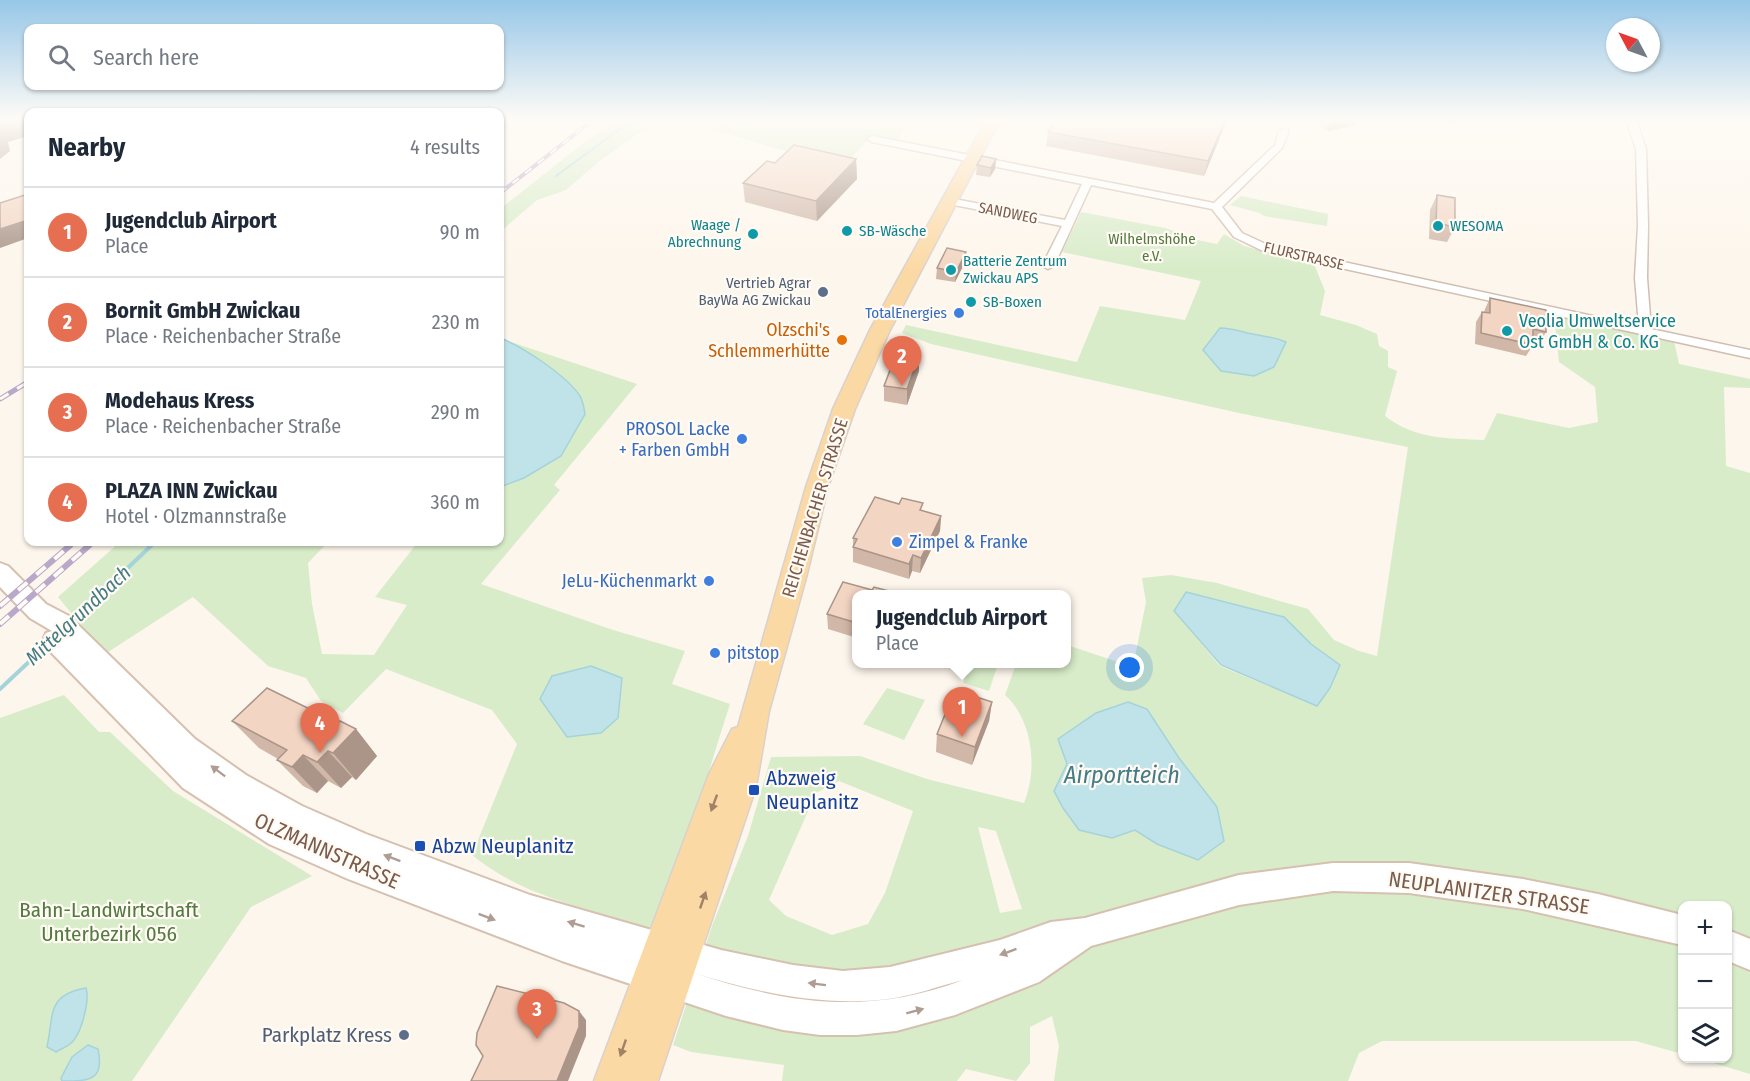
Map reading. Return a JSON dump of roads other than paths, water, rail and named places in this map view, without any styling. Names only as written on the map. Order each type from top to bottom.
[{"type":"main road","name":"REICHENBACHER STRASSE","points":[[612,1081],[667,966],[741,787],[755,711],[795,574],[817,487],[844,409],[877,337],[966,170]]},
{"type":"main road","name":"OLZMANNSTRASSE","points":[[0,572],[193,779],[279,834],[348,865],[562,946],[667,966]]},
{"type":"main road","name":"NEUPLANITZER STRASSE","points":[[667,966],[726,1000],[783,1014],[857,1019],[896,1015],[955,999],[1028,971],[1085,933],[1239,890],[1333,877],[1408,878],[1523,894],[1678,929]]},
{"type":"main road","points":[[1732,947],[1750,955]]},
{"type":"main road","name":"REICHENBACHER STRASSE","points":[[640,1081],[667,966]]},
{"type":"street","points":[[1030,170],[1216,207],[1254,170]]},
{"type":"street","points":[[1642,170],[1641,278],[1645,331]]},
{"type":"street","points":[[1048,266],[1088,182]]},
{"type":"street","name":"SANDWEG","points":[[949,201],[1068,224]]},
{"type":"street","name":"FLURSTRASSE","points":[[1216,207],[1238,235],[1267,249],[1750,354]]},
{"type":"water","points":[[1220,328],[1286,342],[1274,367],[1254,376],[1221,371],[1203,350]]},
{"type":"water","points":[[504,340],[532,355],[574,388],[583,402],[585,414],[561,456],[524,478],[504,486]]},
{"type":"water","points":[[1186,592],[1284,617],[1311,644],[1340,665],[1330,688],[1317,706],[1221,665],[1174,611]]},
{"type":"water","points":[[591,666],[622,678],[618,718],[601,733],[567,737],[540,699],[552,676]]},
{"type":"water","name":"Airportteich","points":[[1128,702],[1147,709],[1179,758],[1217,807],[1224,841],[1198,860],[1157,844],[1135,830],[1112,838],[1079,830],[1054,791],[1067,764],[1058,739],[1096,713]]},
{"type":"water","points":[[86,988],[87,1001],[78,1034],[68,1045],[56,1052],[47,1047],[52,1016],[58,1001],[73,991]]},
{"type":"water","points":[[88,1045],[98,1049],[100,1060],[97,1073],[87,1079],[62,1081],[61,1078],[72,1057]]},
{"type":"waterway","name":"Mittelgrundbach","points":[[556,176],[564,170]]},
{"type":"waterway","name":"Mittelgrundbach","points":[[71,622],[151,546]]},
{"type":"waterway","name":"Mittelgrundbach","points":[[0,689],[48,644]]},
{"type":"railway","points":[[504,190],[529,170]]},
{"type":"railway","points":[[0,399],[24,384]]},
{"type":"railway","points":[[0,606],[69,546]]},
{"type":"railway","points":[[0,624],[88,546]]},
{"type":"place","name":"WESOMA","points":[[1438,226]]},
{"type":"place","name":"SB-Wäsche","points":[[847,231]]},
{"type":"place","name":"Waage / Abrechnung","points":[[753,234]]},
{"type":"place","name":"Batterie Zentrum Zwickau APS","points":[[951,270]]},
{"type":"place","name":"Vertrieb Agrar BayWa AG Zwickau","points":[[823,292]]},
{"type":"place","name":"SB-Boxen","points":[[971,302]]},
{"type":"place","name":"TotalEnergies","points":[[959,313]]},
{"type":"place","name":"Veolia Umweltservice Ost GmbH & Co. KG","points":[[1507,331]]},
{"type":"place","name":"Olzschi's Schlemmerhütte","points":[[842,340]]},
{"type":"place","name":"Bornit GmbH Zwickau","points":[[902,386]]},
{"type":"place","name":"PROSOL Lacke + Farben GmbH","points":[[742,439]]},
{"type":"place","name":"Zimpel & Franke","points":[[897,542]]},
{"type":"place","name":"JeLu-Küchenmarkt","points":[[709,581]]},
{"type":"place","name":"pitstop","points":[[715,653]]},
{"type":"place","name":"Jugendclub Airport","points":[[962,737]]},
{"type":"place","name":"PLAZA INN Zwickau","points":[[320,753]]},
{"type":"place","name":"Abzweig Neuplanitz","points":[[754,790]]},
{"type":"place","name":"Abzw Neuplanitz","points":[[420,846]]},
{"type":"place","name":"Parkplatz Kress","points":[[404,1035]]},
{"type":"place","name":"Modehaus Kress","points":[[537,1039]]},
{"type":"park label","name":"Wilhelmshöhe e.V.","points":[[1152,248]]},
{"type":"park label","name":"Bahn-Landwirtschaft Unterbezirk 056","points":[[109,922]]}]
